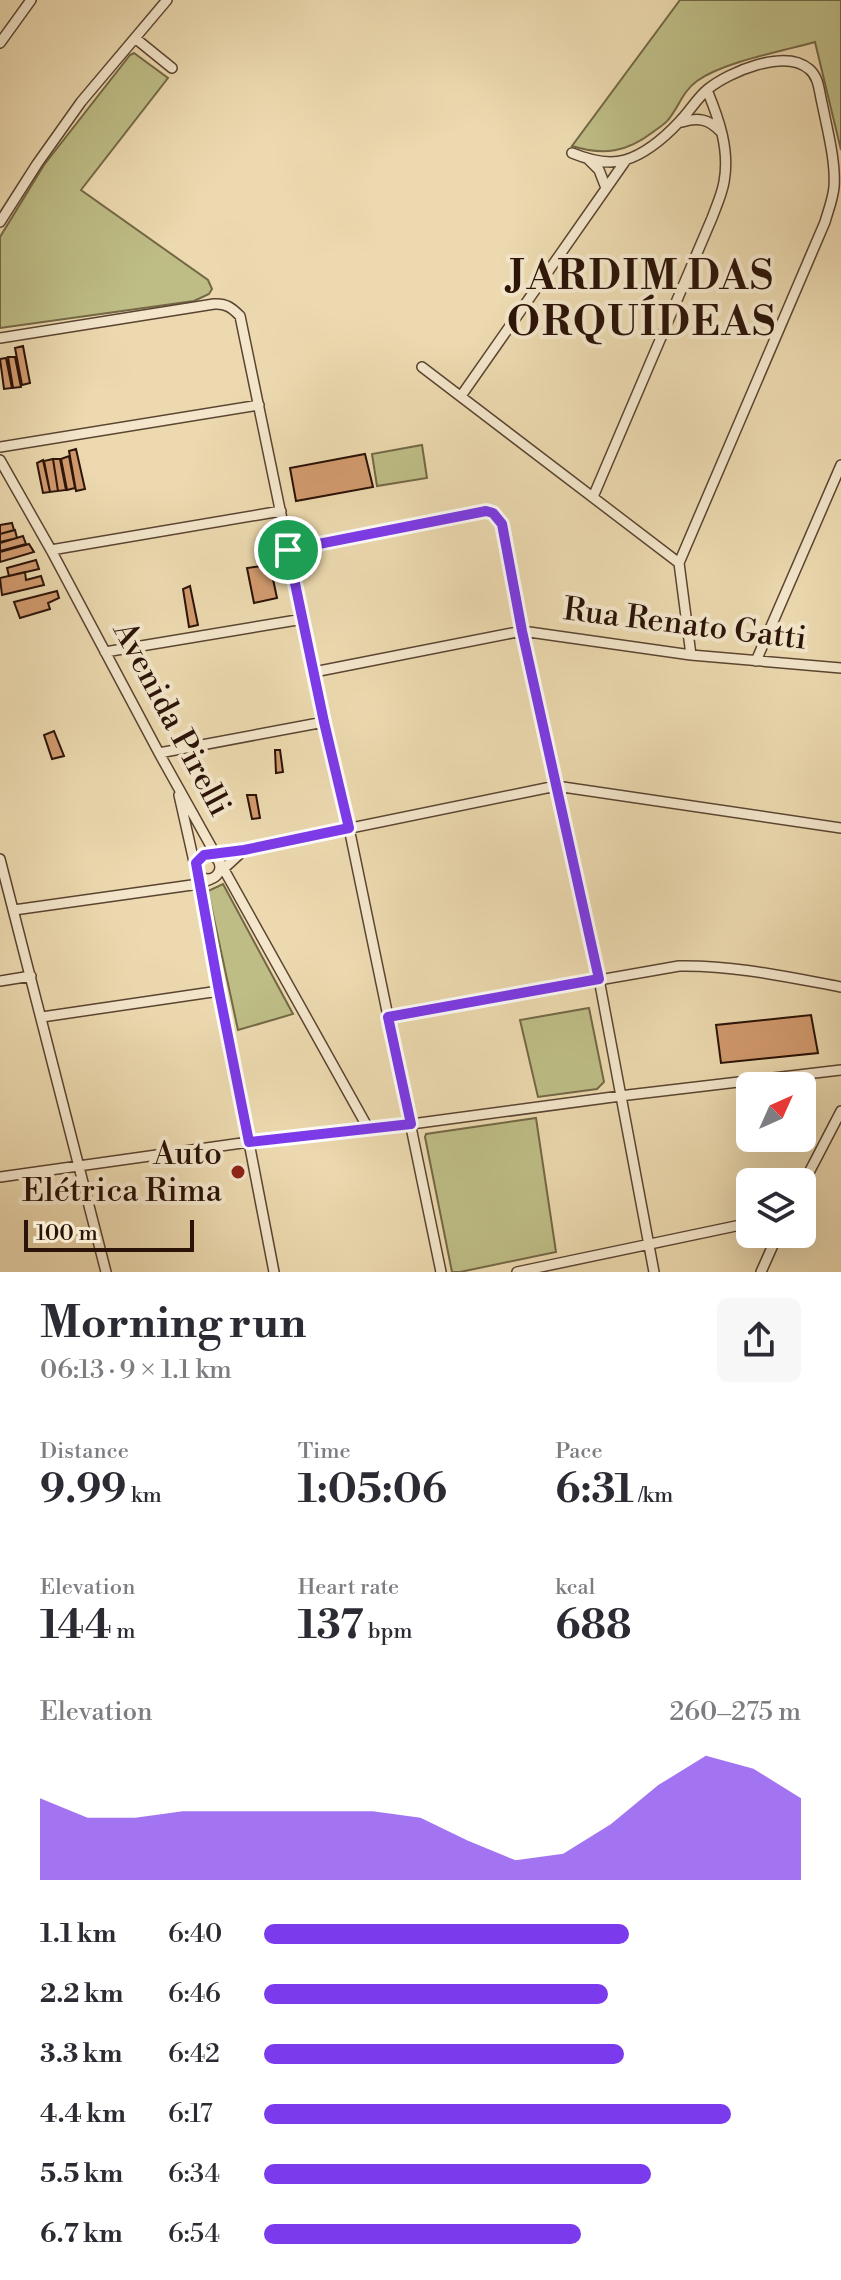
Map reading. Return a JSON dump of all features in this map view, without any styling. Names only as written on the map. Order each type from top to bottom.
[{"type":"street","points":[[2,36],[31,0]]},
{"type":"street","points":[[0,222],[81,102],[167,0]]},
{"type":"street","points":[[135,38],[172,68]]},
{"type":"street","points":[[461,396],[626,160],[657,141],[679,122],[707,90],[730,74],[758,65],[791,61],[810,69],[816,78],[827,127],[837,194],[679,563],[691,655]]},
{"type":"street","points":[[593,497],[712,218],[724,182],[725,148],[718,115],[707,90]]},
{"type":"street","points":[[679,122],[693,118],[705,120],[721,132]]},
{"type":"street","points":[[572,153],[606,162],[626,160]]},
{"type":"street","points":[[588,159],[599,170],[606,188]]},
{"type":"street","points":[[0,338],[214,304],[231,307],[240,316],[441,1272]]},
{"type":"street","points":[[422,367],[679,563]]},
{"type":"street","points":[[0,447],[259,405]]},
{"type":"street","name":"Avenida Pirelli","points":[[0,460],[177,784],[216,865],[368,1128]]},
{"type":"street","points":[[756,661],[841,465]]},
{"type":"street","points":[[51,550],[281,511]]},
{"type":"street","points":[[288,550],[486,511],[493,513],[502,524],[522,631],[599,979],[654,1272]]},
{"type":"street","points":[[105,652],[303,619]]},
{"type":"street","name":"Rua Renato Gatti","points":[[314,672],[522,631],[691,655],[841,668]]},
{"type":"street","points":[[159,753],[324,722]]},
{"type":"street","points":[[177,784],[274,1272]]},
{"type":"street","points":[[14,910],[199,884],[216,865],[244,850],[556,786],[841,828]]},
{"type":"street","points":[[216,865],[200,857],[196,869],[205,879],[216,865],[244,850]]},
{"type":"street","points":[[1,863],[106,1272]]},
{"type":"street","points":[[388,1017],[679,966],[710,965],[841,987]]},
{"type":"street","points":[[0,981],[31,976]]},
{"type":"street","points":[[42,1017],[219,991]]},
{"type":"street","points":[[0,1177],[249,1142],[841,1070]]},
{"type":"street","points":[[811,1168],[841,1111]]},
{"type":"street","points":[[517,1272],[736,1226]]},
{"type":"street","points":[[761,1272],[772,1248]]},
{"type":"shaded area","points":[[680,0],[841,0],[841,150],[815,42],[708,74],[688,90],[665,123],[634,144],[605,151],[572,146]]},
{"type":"shaded area","points":[[134,53],[168,78],[81,190],[208,280],[212,289],[209,294],[194,301],[0,328],[0,237],[44,165]]},
{"type":"shaded area","points":[[422,445],[427,478],[377,486],[372,454]]},
{"type":"shaded area","points":[[223,884],[293,1014],[238,1030],[208,891]]},
{"type":"shaded area","points":[[589,1008],[604,1082],[597,1089],[538,1097],[520,1020]]},
{"type":"shaded area","points":[[536,1118],[556,1252],[452,1272],[426,1134]]},
{"type":"building","points":[[23,346],[30,383],[22,385],[15,348]]},
{"type":"building","points":[[8,357],[15,357],[21,387],[13,388]]},
{"type":"building","points":[[6,358],[12,388],[4,389],[0,359]]},
{"type":"building","points":[[76,449],[85,489],[76,491],[69,451]]},
{"type":"building","points":[[365,454],[373,487],[296,501],[290,468]]},
{"type":"building","points":[[69,456],[75,488],[67,490],[61,459]]},
{"type":"building","points":[[53,459],[58,491],[50,492],[44,461]]},
{"type":"building","points":[[53,459],[60,459],[66,490],[58,491]]},
{"type":"building","points":[[43,460],[50,492],[43,493],[37,463]]},
{"type":"building","points":[[12,523],[14,530],[0,534],[0,525]]},
{"type":"building","points":[[15,530],[17,538],[0,542],[0,534]]},
{"type":"building","points":[[23,536],[26,544],[0,551],[0,543]]},
{"type":"building","points":[[29,544],[34,552],[0,562],[0,552]]},
{"type":"building","points":[[36,560],[39,569],[9,576],[7,568]]},
{"type":"building","points":[[270,565],[277,598],[254,603],[247,568]]},
{"type":"building","points":[[25,572],[26,580],[41,576],[44,585],[2,595],[0,578]]},
{"type":"building","points":[[190,586],[198,625],[189,627],[183,589]]},
{"type":"building","points":[[57,591],[59,598],[48,603],[50,609],[20,618],[14,602]]},
{"type":"building","points":[[54,731],[64,756],[52,759],[44,735]]},
{"type":"building","points":[[275,750],[280,750],[283,772],[276,773]]},
{"type":"building","points":[[247,795],[256,795],[260,818],[252,819]]},
{"type":"building","points":[[811,1015],[818,1053],[721,1063],[716,1025]]},
{"type":"place","name":"Auto Elétrica Rima","points":[[238,1172]]},
{"type":"district","name":"JARDIM DAS ORQUÍDEAS","points":[[642,300]]},
{"type":"route","points":[[486,511],[499,518],[599,979],[388,1017],[411,1124],[249,1142],[196,863],[204,855],[244,850],[349,828],[288,550],[486,511]]}]
